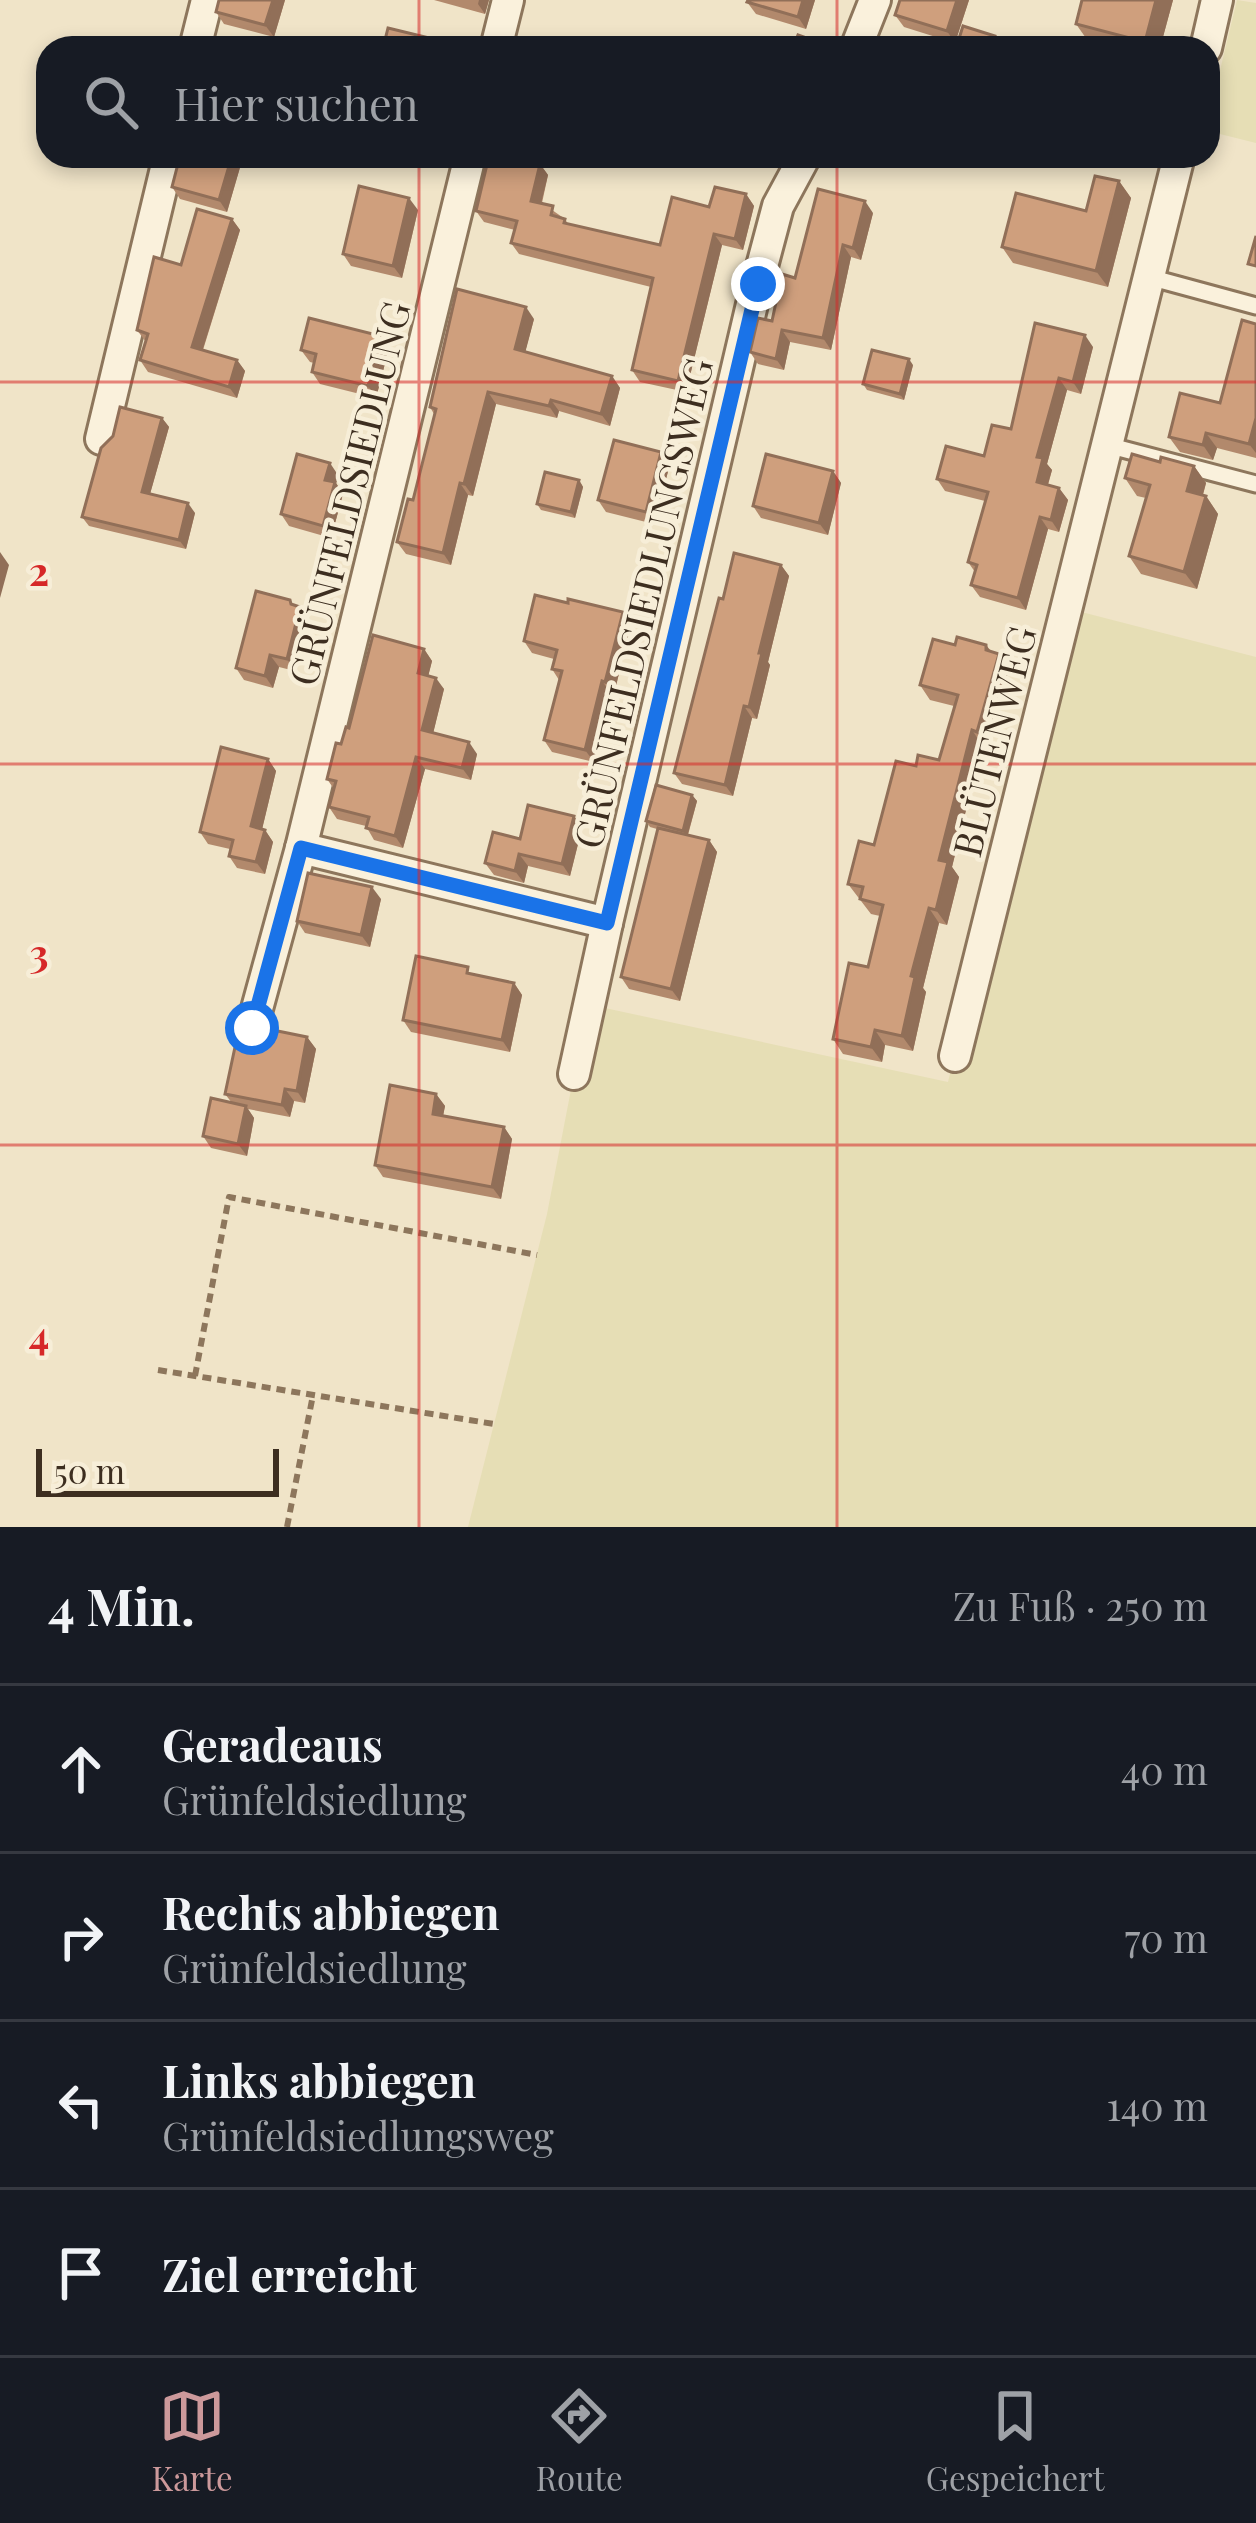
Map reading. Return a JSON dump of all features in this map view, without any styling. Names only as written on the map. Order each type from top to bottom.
[{"type":"street","points":[[198,36],[207,0]]},
{"type":"street","points":[[499,36],[508,0]]},
{"type":"street","points":[[861,36],[875,0]]},
{"type":"street","points":[[1209,36],[1217,0]]},
{"type":"street","points":[[101,439],[166,168]]},
{"type":"street","name":"GRÜNFELDSIEDLUNG","points":[[252,1028],[301,848],[467,168]]},
{"type":"street","name":"GRÜNFELDSIEDLUNGSWEG","points":[[574,1074],[753,300],[778,206],[799,168]]},
{"type":"street","name":"BLÜTENWEG","points":[[955,1056],[1176,168]]},
{"type":"street","points":[[301,848],[607,923]]},
{"type":"lane","points":[[1148,277],[1256,306]]},
{"type":"lane","points":[[1107,445],[1256,484]]},
{"type":"path","points":[[195,1376],[230,1197],[537,1255]]},
{"type":"path","points":[[158,1370],[494,1424]]},
{"type":"path","points":[[287,1527],[313,1395]]},
{"type":"shaded area","points":[[1237,0],[1256,3],[1256,143],[1220,134],[1220,70]]},
{"type":"shaded area","points":[[1066,608],[1256,657],[1256,1527],[468,1527],[547,1214],[591,1005],[948,1082]]},
{"type":"building","points":[[219,0],[273,0],[265,25],[216,12]]},
{"type":"building","points":[[748,0],[803,0],[798,17]]},
{"type":"building","points":[[900,0],[957,0],[947,31],[895,15]]},
{"type":"building","points":[[1082,0],[1156,0],[1147,36],[1122,36],[1076,24]]},
{"type":"building","points":[[963,26],[995,36],[960,36]]},
{"type":"building","points":[[388,28],[421,36],[386,36]]},
{"type":"building","points":[[177,168],[228,168],[219,200],[172,187]]},
{"type":"building","points":[[486,168],[539,168],[531,201],[553,206],[551,215],[565,219],[564,223],[660,245],[672,197],[709,207],[715,187],[746,194],[735,239],[714,234],[678,381],[632,370],[653,278],[511,243],[517,221],[476,211]]},
{"type":"building","points":[[1095,176],[1119,181],[1096,271],[1002,247],[1016,193],[1086,211]]},
{"type":"building","points":[[359,186],[409,198],[393,266],[343,254]]},
{"type":"building","points":[[818,189],[865,201],[853,248],[843,245],[823,338],[782,330],[776,359],[750,352],[758,318],[772,321],[782,274],[795,278]]},
{"type":"building","points":[[197,209],[232,219],[192,347],[237,360],[229,387],[140,360],[148,334],[137,330],[154,257],[181,265]]},
{"type":"building","points":[[1256,236],[1256,266],[1248,264]]},
{"type":"building","points":[[457,289],[526,307],[515,349],[612,376],[601,414],[551,400],[549,406],[488,392],[443,553],[397,542],[436,409],[430,407]]},
{"type":"building","points":[[309,318],[381,336],[368,386],[312,372],[316,354],[301,350]]},
{"type":"building","points":[[1242,320],[1256,324],[1256,418],[1249,444],[1206,433],[1203,445],[1169,437],[1180,393],[1220,403]]},
{"type":"building","points":[[1035,323],[1085,335],[1073,382],[1059,378],[1037,457],[1043,458],[1037,482],[1059,488],[1051,520],[1040,517],[1018,598],[971,585],[977,565],[968,562],[988,492],[937,479],[946,446],[984,456],[992,425],[1011,429]]},
{"type":"building","points":[[872,350],[909,359],[900,394],[863,384]]},
{"type":"building","points":[[120,407],[162,418],[142,492],[188,503],[179,540],[82,517],[101,448],[113,436]]},
{"type":"building","points":[[614,440],[661,452],[646,512],[598,500]]},
{"type":"building","points":[[297,454],[330,463],[325,480],[335,482],[323,526],[281,514]]},
{"type":"building","points":[[766,454],[833,471],[819,523],[753,506]]},
{"type":"building","points":[[1132,454],[1194,466],[1187,491],[1206,496],[1184,572],[1129,556],[1150,485],[1125,478]]},
{"type":"building","points":[[545,472],[579,480],[571,512],[537,504]]},
{"type":"building","points":[[734,553],[781,565],[749,707],[744,706],[725,785],[674,773]]},
{"type":"building","points":[[256,591],[300,607],[287,659],[270,655],[265,676],[236,668]]},
{"type":"building","points":[[535,595],[623,612],[585,750],[544,740],[562,671],[552,669],[557,650],[524,641]]},
{"type":"building","points":[[373,635],[424,649],[418,673],[436,678],[422,730],[469,742],[462,768],[416,757],[395,836],[366,828],[369,817],[329,807],[336,781],[327,779],[336,743],[341,744],[349,728]]},
{"type":"building","points":[[957,637],[999,654],[977,732],[972,730],[939,860],[948,862],[936,910],[929,908],[911,976],[915,977],[902,1036],[875,1030],[871,1047],[833,1039],[849,963],[868,967],[883,905],[860,899],[863,887],[848,884],[859,841],[874,845],[896,761],[916,766],[918,755],[939,760],[958,695],[920,685],[933,639],[955,645]]},
{"type":"building","points":[[221,747],[268,759],[251,826],[265,830],[256,862],[229,856],[233,840],[200,832]]},
{"type":"building","points":[[656,785],[692,795],[683,831],[646,821]]},
{"type":"building","points":[[528,805],[574,816],[562,864],[519,854],[515,871],[485,863],[493,832],[520,839]]},
{"type":"building","points":[[658,828],[709,840],[671,989],[621,977]]},
{"type":"building","points":[[308,873],[372,887],[361,935],[297,921]]},
{"type":"building","points":[[416,956],[514,983],[502,1040],[403,1020]]},
{"type":"building","points":[[258,1027],[307,1037],[297,1091],[285,1089],[282,1105],[225,1094],[238,1033]]},
{"type":"building","points":[[390,1085],[436,1094],[433,1114],[504,1127],[492,1187],[375,1165]]},
{"type":"building","points":[[211,1098],[246,1106],[238,1144],[203,1136]]},
{"type":"route","points":[[252,1028],[301,848],[607,923],[758,284]]}]
